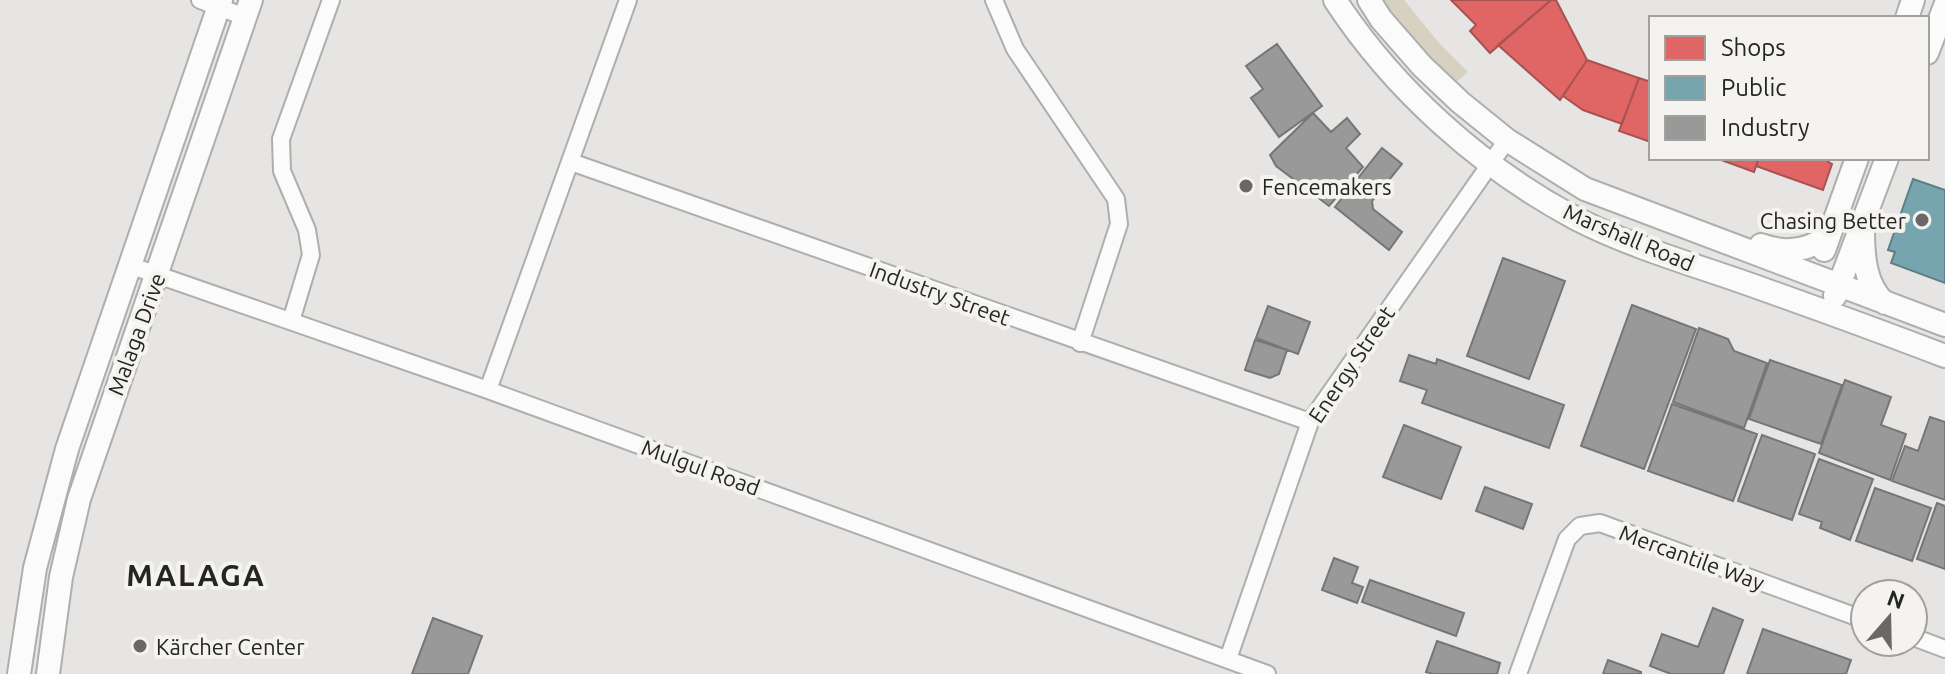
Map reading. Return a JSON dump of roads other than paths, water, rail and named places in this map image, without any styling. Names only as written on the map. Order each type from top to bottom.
[{"type":"main road","name":"Marshall Road","points":[[1335,0],[1357,34],[1395,80],[1491,164],[1577,219],[1672,258],[1830,312],[1945,356]]},
{"type":"main road","name":"Marshall Road","points":[[1369,0],[1381,19],[1422,66],[1460,102],[1507,140],[1585,189],[1945,325]]},
{"type":"main road","name":"Malaga Drive","points":[[19,674],[35,568],[56,487],[132,266],[213,2]]},
{"type":"main road","points":[[1929,48],[1945,6]]},
{"type":"main road","name":"Malaga Drive","points":[[48,674],[61,577],[79,499],[248,8]]},
{"type":"main road","points":[[1804,303],[1856,160]]},
{"type":"main road","points":[[1830,312],[1886,160]]},
{"type":"main road","points":[[1626,205],[1684,217],[1771,249],[1802,250],[1817,245],[1829,235]]},
{"type":"main road","points":[[1863,220],[1863,248],[1871,286],[1885,303]]},
{"type":"main road","points":[[0,672],[22,645]]},
{"type":"street","points":[[291,321],[311,255],[307,230],[282,171],[281,139],[331,0]]},
{"type":"street","points":[[488,390],[628,0]]},
{"type":"street","points":[[994,0],[1015,49],[1116,199],[1119,224],[1080,343]]},
{"type":"street","points":[[213,2],[248,8]]},
{"type":"street","name":"Energy Street","points":[[1228,659],[1310,422],[1507,140]]},
{"type":"street","name":"Industry Street","points":[[571,162],[1310,422]]},
{"type":"street","name":"Mulgul Road","points":[[132,266],[488,390],[1267,674]]},
{"type":"street","name":"Mercantile Way","points":[[1518,674],[1567,539],[1580,526],[1600,523],[1849,614]]},
{"type":"place","name":"Fencemakers","points":[[1246,186]]},
{"type":"place","name":"Chasing Better","points":[[1922,220]]},
{"type":"place","name":"Kärcher Center","points":[[140,646]]},
{"type":"district","name":"MALAGA","points":[[196,575]]}]
